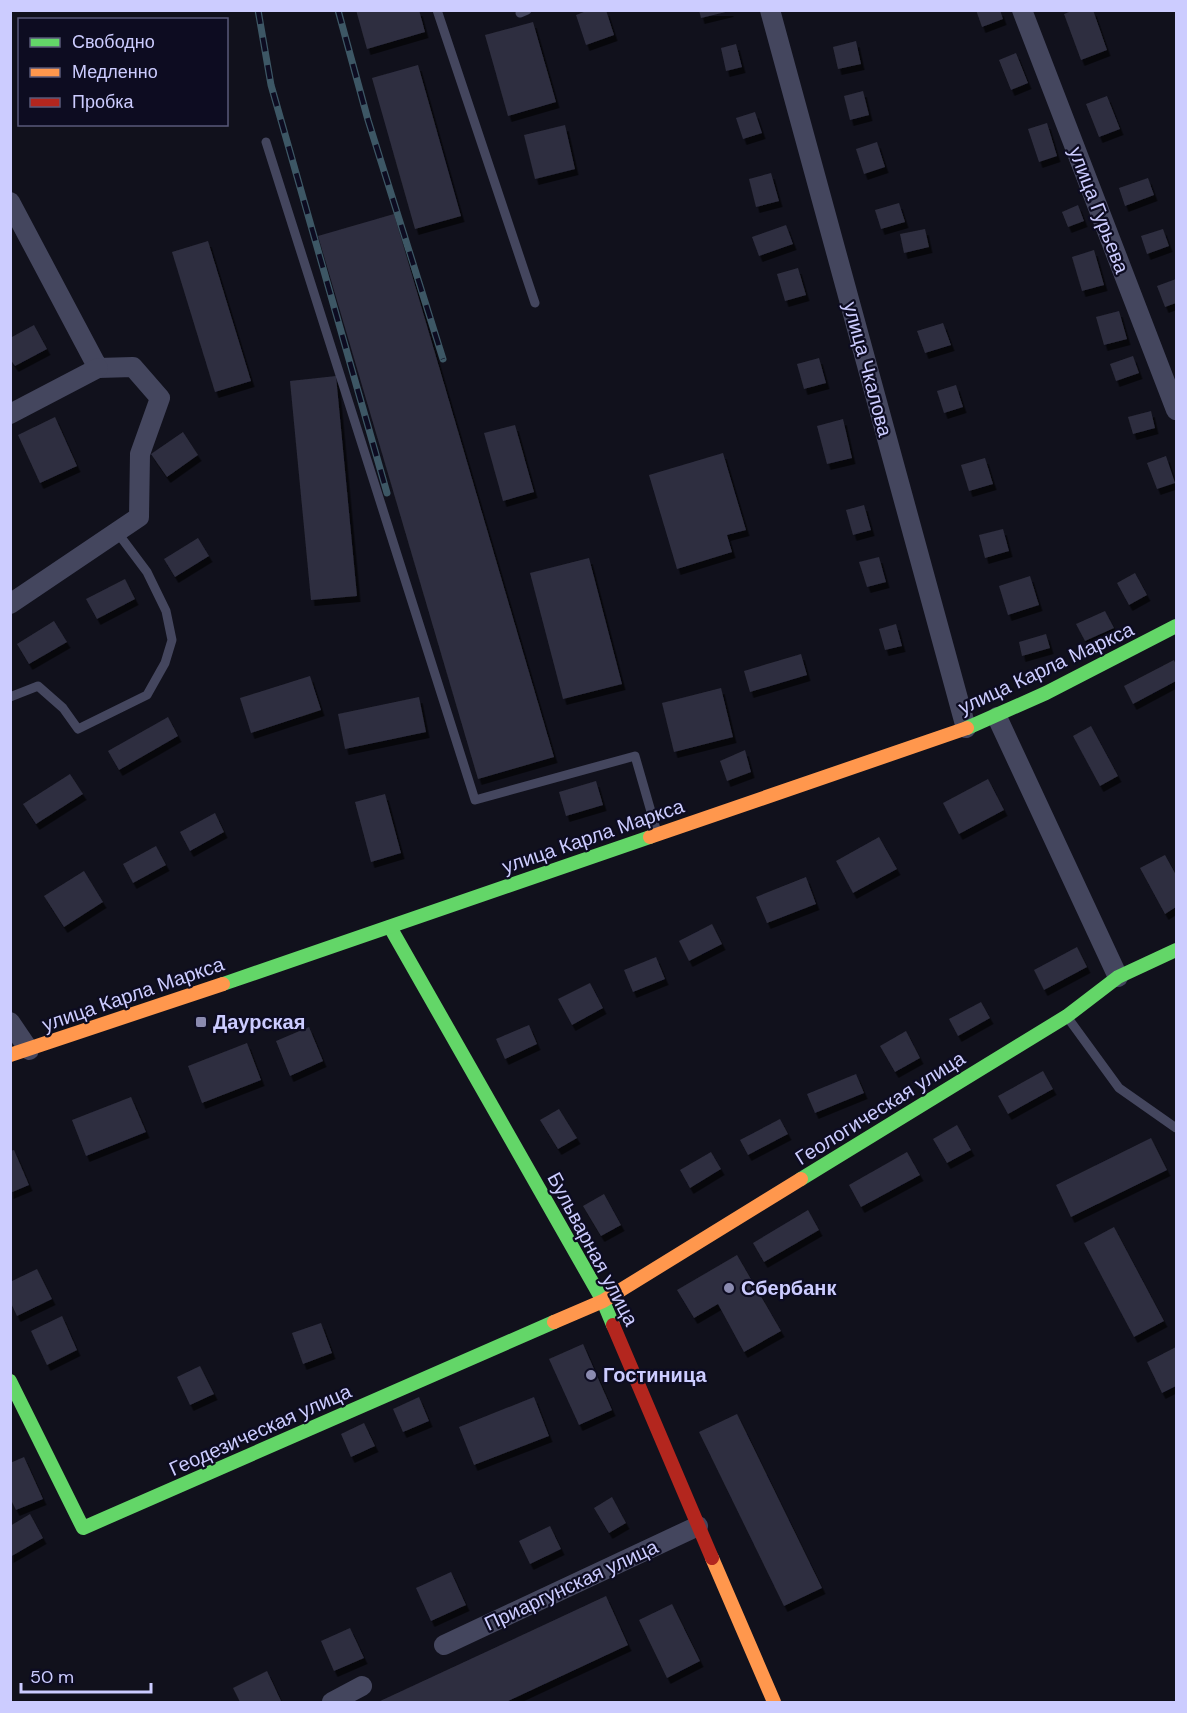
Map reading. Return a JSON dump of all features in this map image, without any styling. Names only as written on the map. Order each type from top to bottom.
[{"type":"main road","name":"улица Карла Маркса","points":[[20,1052],[997,717],[1176,627]]},
{"type":"main road","name":"Бульварная улица","points":[[390,927],[603,1301],[774,1702]]},
{"type":"main road","name":"Геологическая улица","points":[[603,1301],[1066,1016],[1118,977],[1176,950]]},
{"type":"main road","name":"Геодезическая улица","points":[[10,1381],[83,1528],[603,1301]]},
{"type":"street","name":"улица Чкалова","points":[[770,10],[966,728]]},
{"type":"street","name":"улица Гурьева","points":[[1022,10],[1176,410]]},
{"type":"street","points":[[10,202],[98,368]]},
{"type":"street","points":[[10,414],[98,368],[133,367],[160,398],[140,454],[139,517],[10,604]]},
{"type":"street","points":[[997,717],[1118,977]]},
{"type":"street","points":[[10,1022],[20,1052]]},
{"type":"street","name":"Приаргунская улица","points":[[444,1644],[698,1526]]},
{"type":"street","points":[[332,1702],[362,1686]]},
{"type":"lane","points":[[437,10],[535,303]]},
{"type":"lane","points":[[267,142],[475,800],[635,756],[658,835]]},
{"type":"lane","points":[[10,697],[38,686],[63,708],[78,729],[147,695],[165,663],[172,640],[166,611],[147,572],[117,532]]},
{"type":"lane","points":[[1066,1016],[1119,1088],[1176,1128]]},
{"type":"building","points":[[356,10],[419,10],[425,32],[367,49]]},
{"type":"building","points":[[589,10],[606,10],[614,35],[586,45],[576,15]]},
{"type":"building","points":[[699,10],[730,10],[730,11],[701,18]]},
{"type":"building","points":[[976,10],[1000,10],[1003,19],[982,27]]},
{"type":"building","points":[[1074,10],[1093,10],[1107,50],[1081,60],[1064,14]]},
{"type":"building","points":[[533,22],[556,102],[508,116],[485,35]]},
{"type":"building","points":[[856,41],[861,64],[838,69],[833,47]]},
{"type":"building","points":[[736,44],[742,67],[726,71],[721,48]]},
{"type":"building","points":[[1016,53],[1028,83],[1011,90],[999,60]]},
{"type":"building","points":[[418,65],[461,216],[415,229],[372,78]]},
{"type":"building","points":[[863,91],[869,115],[850,120],[844,96]]},
{"type":"building","points":[[1107,96],[1120,129],[1099,137],[1086,104]]},
{"type":"building","points":[[755,112],[762,133],[743,139],[736,118]]},
{"type":"building","points":[[1047,123],[1057,156],[1039,162],[1028,129]]},
{"type":"building","points":[[565,125],[575,169],[535,179],[524,135]]},
{"type":"building","points":[[877,142],[885,167],[864,174],[856,149]]},
{"type":"building","points":[[771,173],[779,201],[756,207],[749,179]]},
{"type":"building","points":[[1148,178],[1154,195],[1125,206],[1119,188]]},
{"type":"building","points":[[899,203],[905,222],[881,229],[875,210]]},
{"type":"building","points":[[1078,205],[1084,221],[1068,227],[1062,212]]},
{"type":"building","points":[[394,214],[554,757],[478,779],[318,236]]},
{"type":"building","points":[[786,225],[793,244],[759,256],[752,237]]},
{"type":"building","points":[[925,229],[929,247],[904,253],[900,234]]},
{"type":"building","points":[[1163,229],[1169,246],[1147,254],[1141,236]]},
{"type":"building","points":[[208,241],[251,381],[215,392],[172,252]]},
{"type":"building","points":[[1094,250],[1104,285],[1082,291],[1072,257]]},
{"type":"building","points":[[798,268],[806,295],[785,301],[777,274]]},
{"type":"building","points":[[1176,279],[1176,303],[1165,307],[1157,286]]},
{"type":"building","points":[[1119,311],[1127,339],[1104,345],[1096,317]]},
{"type":"building","points":[[943,323],[951,345],[925,353],[917,331]]},
{"type":"building","points":[[34,325],[47,349],[15,366],[10,359],[10,338]]},
{"type":"building","points":[[1133,356],[1139,373],[1116,381],[1110,364]]},
{"type":"building","points":[[819,358],[826,383],[804,389],[797,364]]},
{"type":"building","points":[[336,376],[357,596],[311,600],[290,381]]},
{"type":"building","points":[[956,385],[963,407],[944,413],[937,391]]},
{"type":"building","points":[[1151,411],[1155,428],[1133,434],[1128,417]]},
{"type":"building","points":[[55,417],[77,466],[40,483],[18,435]]},
{"type":"building","points":[[843,419],[852,458],[827,464],[817,426]]},
{"type":"building","points":[[515,425],[534,492],[503,501],[484,433]]},
{"type":"building","points":[[183,432],[198,455],[167,477],[151,454]]},
{"type":"building","points":[[723,453],[746,530],[727,535],[732,552],[677,569],[649,475]]},
{"type":"building","points":[[1166,456],[1175,483],[1157,489],[1147,463]]},
{"type":"building","points":[[985,458],[993,484],[969,491],[961,465]]},
{"type":"building","points":[[864,505],[871,530],[853,535],[846,510]]},
{"type":"building","points":[[1003,529],[1009,551],[985,558],[979,535]]},
{"type":"building","points":[[198,538],[209,556],[175,577],[164,559]]},
{"type":"building","points":[[879,557],[886,582],[867,587],[859,562]]},
{"type":"building","points":[[589,558],[622,684],[563,699],[530,573]]},
{"type":"building","points":[[1135,573],[1147,595],[1129,605],[1117,583]]},
{"type":"building","points":[[1030,576],[1039,605],[1008,615],[999,586]]},
{"type":"building","points":[[125,579],[135,599],[97,619],[86,599]]},
{"type":"building","points":[[1105,611],[1114,628],[1085,641],[1076,624]]},
{"type":"building","points":[[54,621],[67,642],[29,664],[17,644]]},
{"type":"building","points":[[896,624],[902,646],[885,650],[879,629]]},
{"type":"building","points":[[1046,634],[1050,648],[1022,656],[1019,642]]},
{"type":"building","points":[[801,654],[807,675],[750,692],[744,671]]},
{"type":"building","points":[[1174,660],[1176,681],[1133,704],[1124,686]]},
{"type":"building","points":[[310,676],[321,710],[251,733],[240,698]]},
{"type":"building","points":[[721,688],[733,737],[674,752],[662,703]]},
{"type":"building","points":[[419,697],[426,732],[345,749],[338,714]]},
{"type":"building","points":[[168,717],[178,736],[119,770],[108,751]]},
{"type":"building","points":[[1091,726],[1118,776],[1100,786],[1073,736]]},
{"type":"building","points":[[745,750],[751,772],[727,781],[720,761]]},
{"type":"building","points":[[70,774],[83,794],[36,824],[23,804]]},
{"type":"building","points":[[988,779],[1004,810],[959,834],[943,803]]},
{"type":"building","points":[[596,781],[603,805],[566,816],[559,792]]},
{"type":"building","points":[[385,794],[401,853],[371,862],[355,802]]},
{"type":"building","points":[[215,813],[224,832],[190,851],[180,832]]},
{"type":"building","points":[[879,837],[897,869],[853,893],[836,861]]},
{"type":"building","points":[[156,846],[166,865],[133,883],[123,864]]},
{"type":"building","points":[[1165,855],[1176,875],[1176,907],[1165,914],[1140,868]]},
{"type":"building","points":[[84,871],[103,902],[64,927],[44,896]]},
{"type":"building","points":[[806,877],[816,904],[767,923],[756,897]]},
{"type":"building","points":[[712,924],[722,944],[689,961],[679,941]]},
{"type":"building","points":[[1077,947],[1087,967],[1044,990],[1034,970]]},
{"type":"building","points":[[656,957],[665,979],[633,992],[624,970]]},
{"type":"building","points":[[590,983],[603,1008],[572,1025],[558,999]]},
{"type":"building","points":[[981,1002],[990,1018],[958,1036],[949,1019]]},
{"type":"building","points":[[529,1025],[537,1044],[505,1059],[496,1039]]},
{"type":"building","points":[[309,1027],[323,1061],[290,1076],[276,1041]]},
{"type":"building","points":[[906,1031],[920,1058],[895,1072],[880,1046]]},
{"type":"building","points":[[247,1043],[261,1080],[202,1103],[188,1066]]},
{"type":"building","points":[[1043,1071],[1053,1089],[1008,1114],[998,1096]]},
{"type":"building","points":[[856,1074],[864,1093],[815,1113],[807,1094]]},
{"type":"building","points":[[131,1097],[146,1132],[86,1156],[72,1120]]},
{"type":"building","points":[[559,1109],[577,1138],[558,1149],[540,1120]]},
{"type":"building","points":[[780,1119],[788,1134],[748,1155],[740,1140]]},
{"type":"building","points":[[957,1125],[971,1150],[947,1163],[933,1139]]},
{"type":"building","points":[[1151,1138],[1167,1170],[1071,1217],[1056,1185]]},
{"type":"building","points":[[14,1150],[29,1185],[10,1193],[10,1151]]},
{"type":"building","points":[[711,1152],[721,1169],[690,1188],[680,1170]]},
{"type":"building","points":[[907,1152],[920,1175],[861,1207],[849,1185]]},
{"type":"building","points":[[604,1194],[621,1225],[601,1236],[583,1206]]},
{"type":"building","points":[[808,1210],[819,1230],[764,1262],[753,1243]]},
{"type":"building","points":[[1114,1227],[1164,1321],[1134,1337],[1084,1243]]},
{"type":"building","points":[[737,1255],[781,1331],[744,1352],[718,1304],[694,1318],[677,1290]]},
{"type":"building","points":[[37,1269],[52,1299],[17,1316],[10,1301],[10,1282]]},
{"type":"building","points":[[62,1316],[77,1350],[47,1365],[31,1331]]},
{"type":"building","points":[[321,1323],[332,1353],[303,1364],[292,1333]]},
{"type":"building","points":[[583,1344],[612,1410],[579,1425],[549,1359]]},
{"type":"building","points":[[1176,1347],[1176,1386],[1162,1393],[1147,1362]]},
{"type":"building","points":[[200,1366],[214,1394],[190,1405],[177,1377]]},
{"type":"building","points":[[419,1397],[429,1421],[403,1432],[393,1409]]},
{"type":"building","points":[[534,1397],[549,1436],[474,1465],[459,1427]]},
{"type":"building","points":[[737,1414],[822,1588],[784,1606],[699,1432]]},
{"type":"building","points":[[364,1423],[375,1446],[351,1457],[341,1434]]},
{"type":"building","points":[[24,1457],[43,1499],[16,1510],[10,1498],[10,1463]]},
{"type":"building","points":[[612,1497],[626,1523],[609,1533],[594,1508]]},
{"type":"building","points":[[30,1514],[43,1538],[10,1557],[10,1526]]},
{"type":"building","points":[[550,1526],[561,1549],[530,1564],[519,1541]]},
{"type":"building","points":[[451,1572],[466,1605],[431,1621],[416,1588]]},
{"type":"building","points":[[606,1596],[628,1645],[506,1702],[378,1702]]},
{"type":"building","points":[[672,1604],[700,1661],[667,1678],[639,1620]]},
{"type":"building","points":[[350,1628],[364,1658],[334,1671],[321,1641]]},
{"type":"building","points":[[267,1671],[281,1701],[240,1702],[233,1688]]},
{"type":"railway","points":[[258,10],[271,85],[387,493]]},
{"type":"railway","points":[[338,10],[368,120],[443,359]]},
{"type":"traffic: fast","points":[[967,728],[1046,693],[1176,626]]},
{"type":"traffic: fast","points":[[223,984],[650,837]]},
{"type":"traffic: fast","points":[[390,927],[603,1301],[613,1325]]},
{"type":"traffic: fast","points":[[801,1179],[1067,1016],[1118,977],[1176,950]]},
{"type":"traffic: fast","points":[[10,1381],[83,1528],[554,1322]]},
{"type":"traffic: slow","points":[[650,837],[967,728]]},
{"type":"traffic: slow","points":[[10,1055],[223,984]]},
{"type":"traffic: slow","points":[[554,1322],[603,1301],[801,1179]]},
{"type":"traffic: slow","points":[[712,1558],[774,1702]]},
{"type":"traffic: jam","points":[[613,1325],[712,1558]]},
{"type":"place","name":"Даурская","points":[[201,1022]]},
{"type":"place","name":"Сбербанк","points":[[729,1288]]},
{"type":"place","name":"Гостиница","points":[[591,1375]]}]
